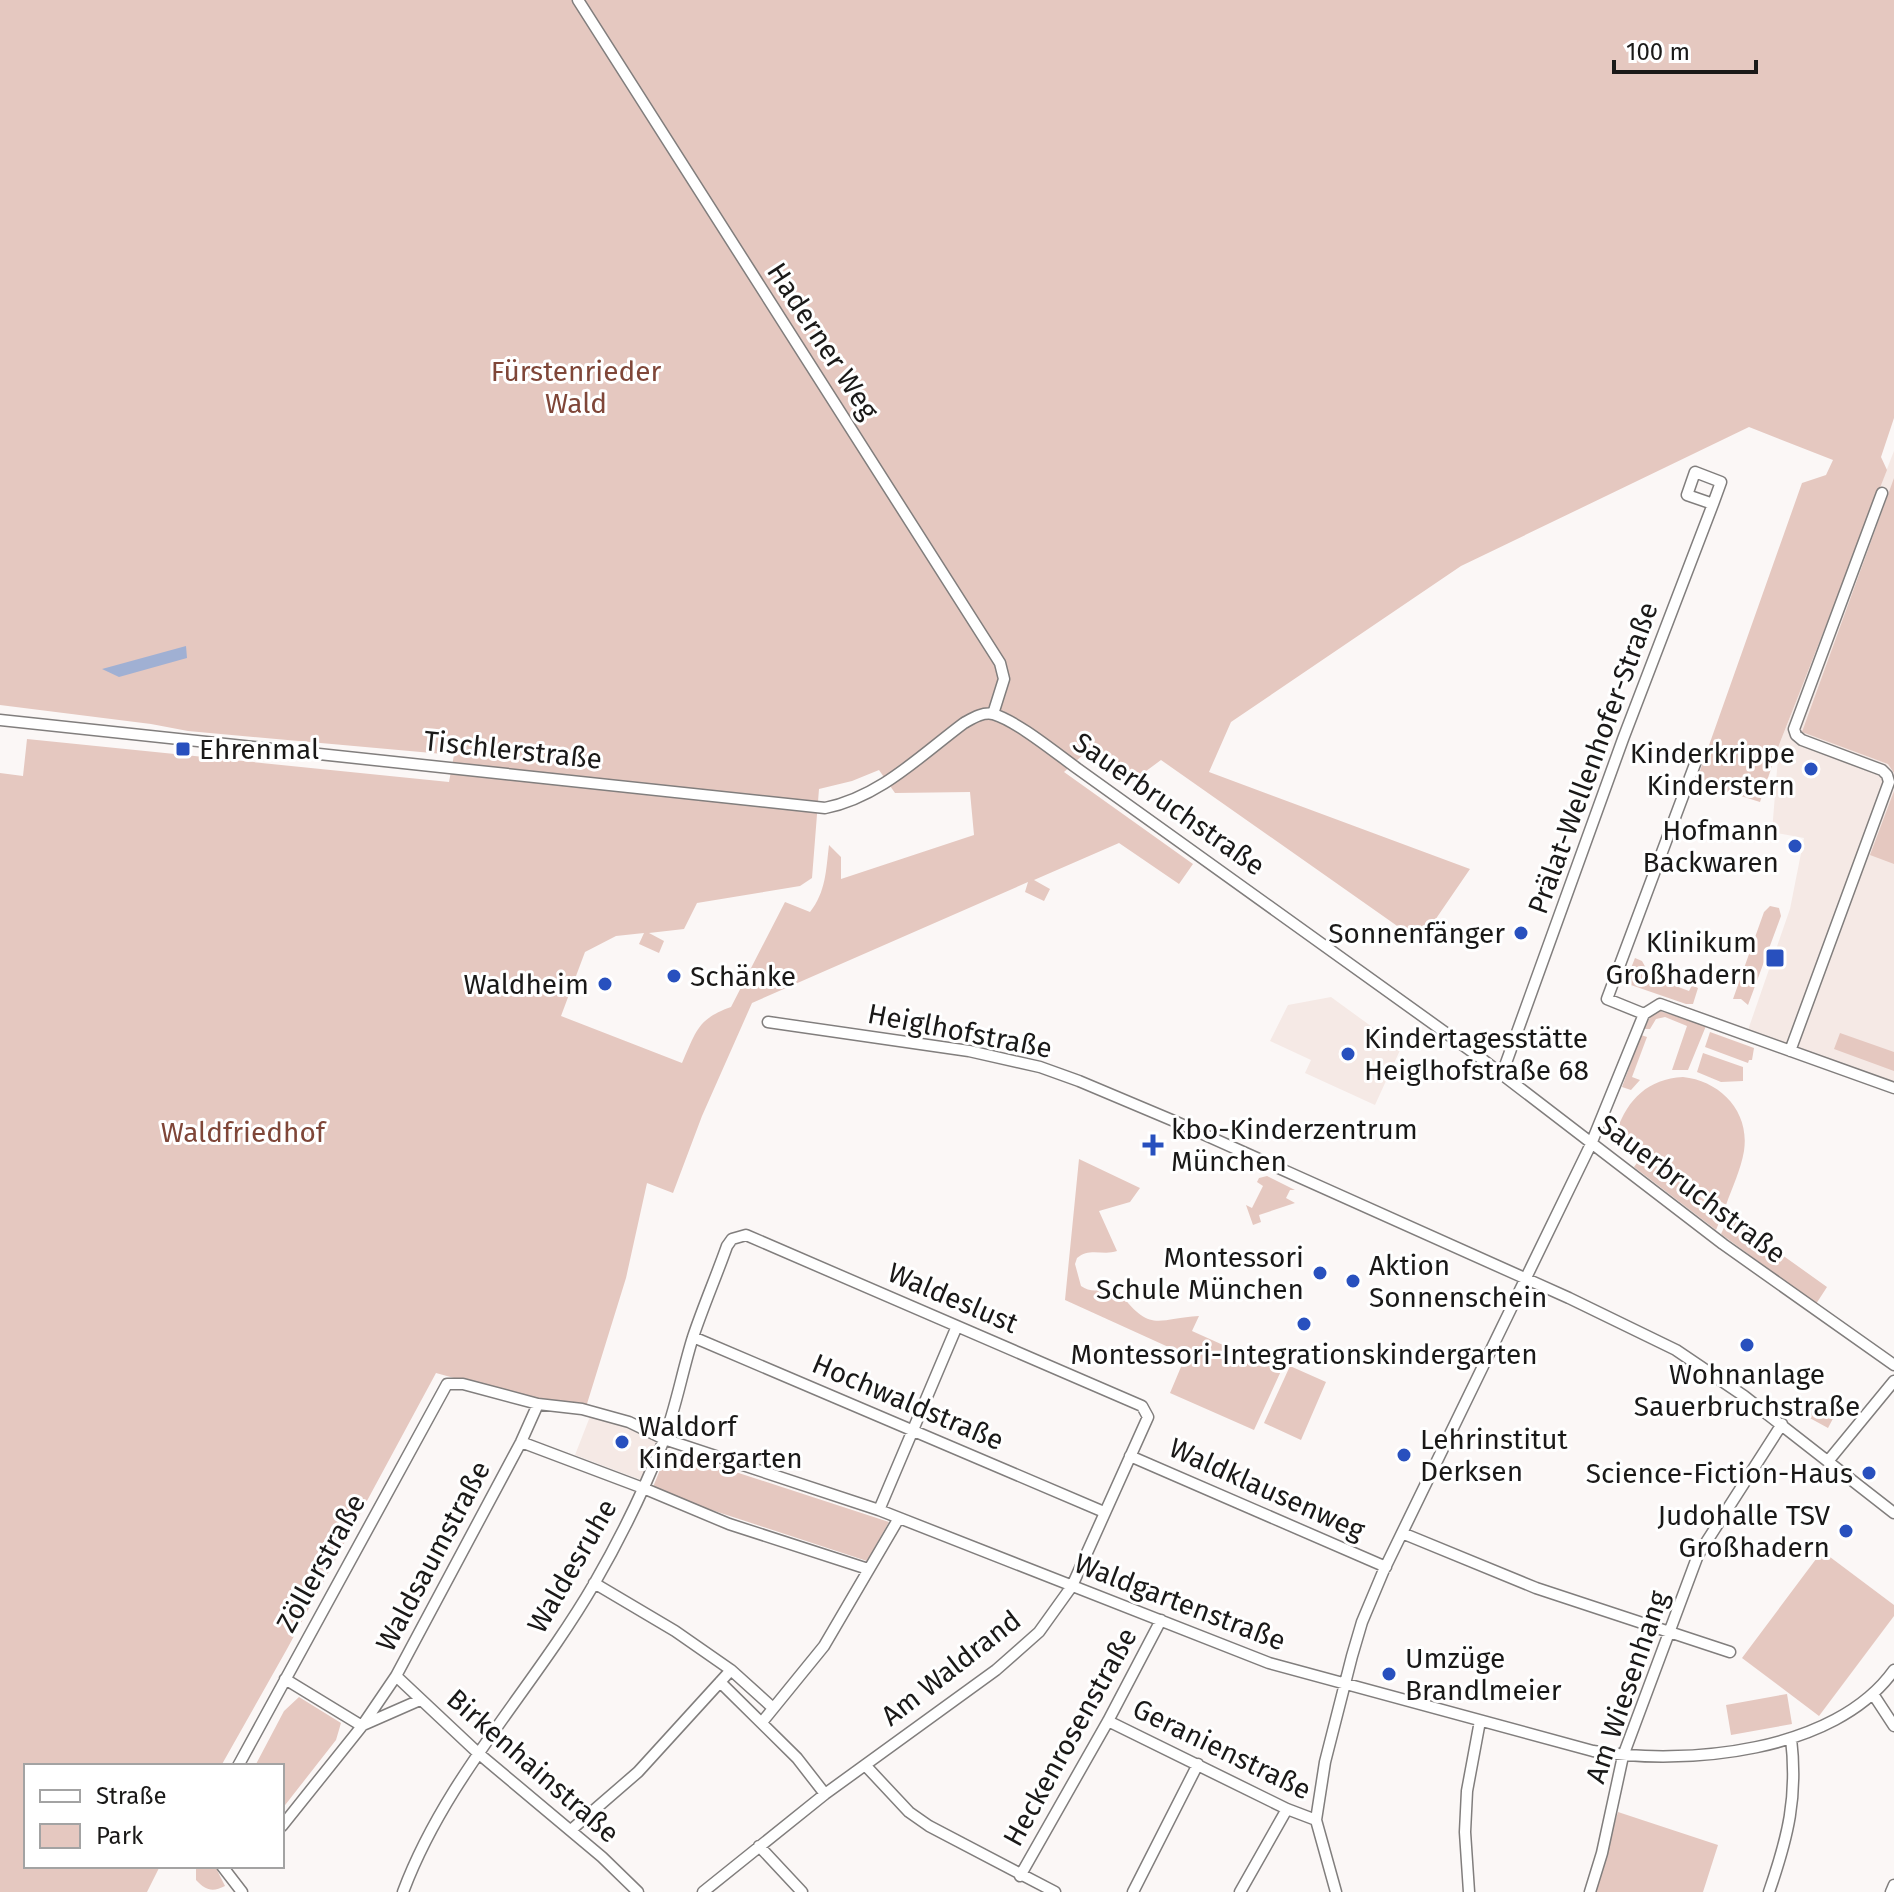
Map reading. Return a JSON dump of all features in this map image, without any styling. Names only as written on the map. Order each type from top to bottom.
[{"type":"street","name":"Haderner Weg","points":[[578,0],[1000,663],[1004,679],[993,714]]},
{"type":"street","points":[[1790,1051],[1889,782],[1882,770],[1802,740],[1794,729],[1882,493]]},
{"type":"street","name":"Prälat-Wellenhofer-Straße","points":[[1502,1074],[1619,750],[1713,504]]},
{"type":"street","name":"Tischlerstraße","points":[[0,720],[825,808],[880,788],[964,723],[975,716],[993,714]]},
{"type":"street","name":"Sauerbruchstraße","points":[[993,714],[1011,723],[1102,786],[1502,1074],[1723,1244],[1894,1365]]},
{"type":"street","points":[[1644,1014],[1607,999],[1695,764]]},
{"type":"street","points":[[1336,1892],[1316,1820],[1325,1762],[1362,1622],[1591,1144],[1644,1014],[1660,1004],[1894,1088]]},
{"type":"street","name":"Heiglhofstraße","points":[[768,1022],[969,1051],[1046,1069],[1174,1121],[1676,1350],[1782,1424],[1894,1513]]},
{"type":"street","name":"Waldeslust","points":[[732,1239],[746,1235],[1142,1406],[1148,1417]]},
{"type":"street","name":"Waldesruhe","points":[[404,1889],[434,1822],[478,1753],[558,1641],[594,1583],[643,1488],[664,1439],[693,1337],[732,1239]]},
{"type":"street","points":[[879,1510],[957,1326]]},
{"type":"street","name":"Hochwaldstraße","points":[[693,1337],[1104,1512]]},
{"type":"street","points":[[1829,1460],[1894,1381]]},
{"type":"street","name":"Waldgartenstraße","points":[[447,1384],[463,1384],[538,1404],[582,1409],[629,1422],[664,1439],[879,1510],[1269,1663],[1593,1751],[1623,1756],[1712,1754],[1791,1738],[1828,1724],[1873,1694],[1894,1670]]},
{"type":"street","name":"Zöllerstraße","points":[[239,1764],[447,1384]]},
{"type":"street","name":"Waldsaumstraße","points":[[284,1824],[362,1726],[396,1676],[521,1442],[538,1404]]},
{"type":"street","name":"Am Waldrand","points":[[703,1892],[825,1794],[996,1670],[1039,1632],[1072,1586],[1148,1417]]},
{"type":"street","name":"Am Wiesenhang","points":[[1590,1892],[1602,1853],[1623,1756],[1698,1555],[1782,1424]]},
{"type":"street","points":[[521,1442],[729,1524],[868,1569]]},
{"type":"street","name":"Waldklausenweg","points":[[1130,1456],[1386,1567]]},
{"type":"street","points":[[763,1721],[824,1646],[899,1518]]},
{"type":"street","name":"Waldklausenweg","points":[[1402,1533],[1536,1588],[1730,1652]]},
{"type":"street","points":[[594,1583],[675,1631],[731,1670],[773,1708]]},
{"type":"street","name":"Heckenrosenstraße","points":[[1020,1876],[1161,1620]]},
{"type":"street","points":[[571,1830],[638,1772],[731,1670]]},
{"type":"street","name":"Birkenhainstraße","points":[[396,1676],[478,1753],[571,1830],[638,1892]]},
{"type":"street","points":[[285,1679],[362,1726]]},
{"type":"street","points":[[720,1682],[763,1721],[825,1794]]},
{"type":"street","points":[[1873,1694],[1894,1726]]},
{"type":"street","name":"Waldsaumstraße","points":[[362,1726],[420,1700]]},
{"type":"street","name":"Geranienstraße","points":[[1108,1721],[1287,1809],[1316,1820]]},
{"type":"street","points":[[1469,1892],[1465,1832],[1467,1791],[1480,1721]]},
{"type":"street","points":[[1769,1892],[1782,1855],[1793,1806],[1791,1738]]},
{"type":"street","points":[[1133,1892],[1198,1764]]},
{"type":"street","points":[[865,1765],[909,1812],[964,1846],[1055,1892]]},
{"type":"street","points":[[1240,1892],[1287,1809]]},
{"type":"street","points":[[759,1846],[802,1892]]},
{"type":"street","points":[[224,1868],[242,1892]]},
{"type":"street","points":[[1891,1892],[1894,1885]]},
{"type":"street","points":[[404,1889],[418,1892]]},
{"type":"shaded area","name":"Klinikum Großhadern","points":[[1894,451],[1894,1085],[1748,1030],[1790,909],[1804,838],[1772,832],[1779,745]]},
{"type":"shaded area","name":"Kindertagesstätte Heiglhofstraße 68","points":[[1331,997],[1401,1048],[1375,1105],[1305,1073],[1311,1060],[1270,1041],[1288,1005]]},
{"type":"shaded area","points":[[591,1414],[626,1424],[658,1439],[641,1480],[575,1455]]},
{"type":"green space","name":"Fürstenrieder Wald","points":[[0,0],[1894,0],[1894,418],[1881,457],[1887,470],[1779,745],[1760,802],[1696,782],[1802,483],[1826,475],[1833,460],[1749,427],[1461,566],[1231,722],[1209,772],[1470,869],[1420,942],[1161,760],[1130,783],[1085,753],[1064,772],[1193,864],[1179,884],[1119,843],[1034,880],[1050,889],[1044,901],[1025,892],[1028,882],[752,1003],[702,1116],[673,1193],[647,1183],[626,1278],[586,1407],[537,1401],[436,1373],[222,1764],[24,1764],[24,1868],[159,1868],[147,1892],[0,1892],[0,773],[23,776],[27,739],[449,782],[454,755],[188,731],[0,705]],"holes":[[[879,770],[895,793],[970,792],[974,835],[841,879],[841,857],[829,845],[824,880],[810,912],[785,902],[731,1007],[704,1022],[682,1063],[561,1016],[585,952],[616,936],[644,933],[639,944],[659,953],[664,941],[649,933],[684,929],[697,903],[800,886],[812,878],[819,789]]]},
{"type":"green space","points":[[1894,478],[1894,773],[1888,764],[1802,732]]},
{"type":"green space","points":[[1894,791],[1894,864],[1870,855]]},
{"type":"green space","points":[[1770,906],[1779,908],[1781,916],[1748,1005],[1741,999],[1733,999],[1764,912]]},
{"type":"green space","points":[[1635,958],[1642,961],[1646,975],[1689,991],[1692,985],[1698,988],[1693,1004],[1625,983]]},
{"type":"green space","points":[[1660,1011],[1706,1026],[1688,1070],[1672,1070],[1687,1026],[1665,1017],[1656,1019],[1650,1029],[1644,1029],[1651,1015]]},
{"type":"green space","points":[[1710,1032],[1754,1048],[1752,1060],[1748,1063],[1705,1047]]},
{"type":"green space","points":[[1840,1033],[1894,1052],[1894,1071],[1834,1049]]},
{"type":"green space","points":[[1641,1035],[1647,1037],[1632,1077],[1640,1080],[1631,1090],[1622,1087]]},
{"type":"green space","points":[[1703,1053],[1743,1067],[1743,1081],[1721,1082],[1697,1072]]},
{"type":"green space","points":[[1683,1077],[1720,1092],[1730,1100],[1742,1123],[1744,1151],[1726,1205],[1617,1130],[1627,1109],[1641,1093],[1659,1082]]},
{"type":"green space","points":[[1642,1156],[1723,1213],[1716,1230],[1634,1167]]},
{"type":"green space","points":[[1079,1159],[1140,1188],[1130,1202],[1099,1211],[1117,1251],[1092,1252],[1077,1258],[1075,1264],[1081,1286],[1095,1290],[1109,1286],[1109,1293],[1119,1292],[1139,1313],[1154,1320],[1199,1316],[1192,1331],[1281,1371],[1254,1430],[1170,1393],[1186,1355],[1065,1300]]},
{"type":"green space","points":[[1267,1176],[1295,1190],[1290,1190],[1286,1198],[1295,1203],[1259,1215],[1261,1222],[1253,1225],[1246,1205],[1252,1208],[1263,1186],[1257,1182],[1259,1178]]},
{"type":"green space","points":[[1729,1217],[1827,1287],[1816,1304],[1721,1234]]},
{"type":"green space","points":[[1290,1366],[1326,1382],[1301,1440],[1264,1423]]},
{"type":"green space","points":[[1815,1399],[1837,1411],[1828,1428],[1806,1416]]},
{"type":"green space","points":[[668,1450],[889,1522],[867,1561],[669,1496],[653,1487]]},
{"type":"green space","points":[[1822,1551],[1894,1605],[1894,1616],[1819,1716],[1742,1658]]},
{"type":"green space","points":[[1787,1694],[1792,1724],[1731,1735],[1726,1705]]},
{"type":"green space","points":[[299,1697],[341,1723],[336,1740],[284,1806],[284,1764],[256,1764],[284,1711]]},
{"type":"green space","points":[[1618,1812],[1718,1845],[1703,1892],[1593,1892]]},
{"type":"green space","points":[[196,1868],[216,1868],[225,1886],[213,1890],[196,1880]]},
{"type":"water","points":[[186,646],[187,658],[119,677],[102,669]]},
{"type":"place","name":"Ehrenmal","points":[[183,749]]},
{"type":"place","name":"Kinderkrippe Kinderstern","points":[[1811,769]]},
{"type":"place","name":"Hofmann Backwaren","points":[[1795,846]]},
{"type":"place","name":"Sonnenfänger","points":[[1521,933]]},
{"type":"place","name":"Klinikum Großhadern","points":[[1775,958]]},
{"type":"place","name":"Schänke","points":[[674,976]]},
{"type":"place","name":"Waldheim","points":[[605,984]]},
{"type":"place","name":"Kindertagesstätte Heiglhofstraße 68","points":[[1348,1054]]},
{"type":"place","name":"kbo-Kinderzentrum München","points":[[1153,1145]]},
{"type":"place","name":"Montessori Schule München","points":[[1320,1273]]},
{"type":"place","name":"Aktion Sonnenschein","points":[[1353,1281]]},
{"type":"place","name":"Montessori-Integrationskindergarten","points":[[1304,1324]]},
{"type":"place","name":"Wohnanlage Sauerbruchstraße","points":[[1747,1345]]},
{"type":"place","name":"Waldorf Kindergarten","points":[[622,1442]]},
{"type":"place","name":"Lehrinstitut Derksen","points":[[1404,1455]]},
{"type":"place","name":"Science-Fiction-Haus","points":[[1869,1473]]},
{"type":"place","name":"Judohalle TSV Großhadern","points":[[1846,1531]]},
{"type":"place","name":"Umzüge Brandlmeier","points":[[1389,1674]]},
{"type":"park label","name":"Waldfriedhof","points":[[243,1132]]}]
